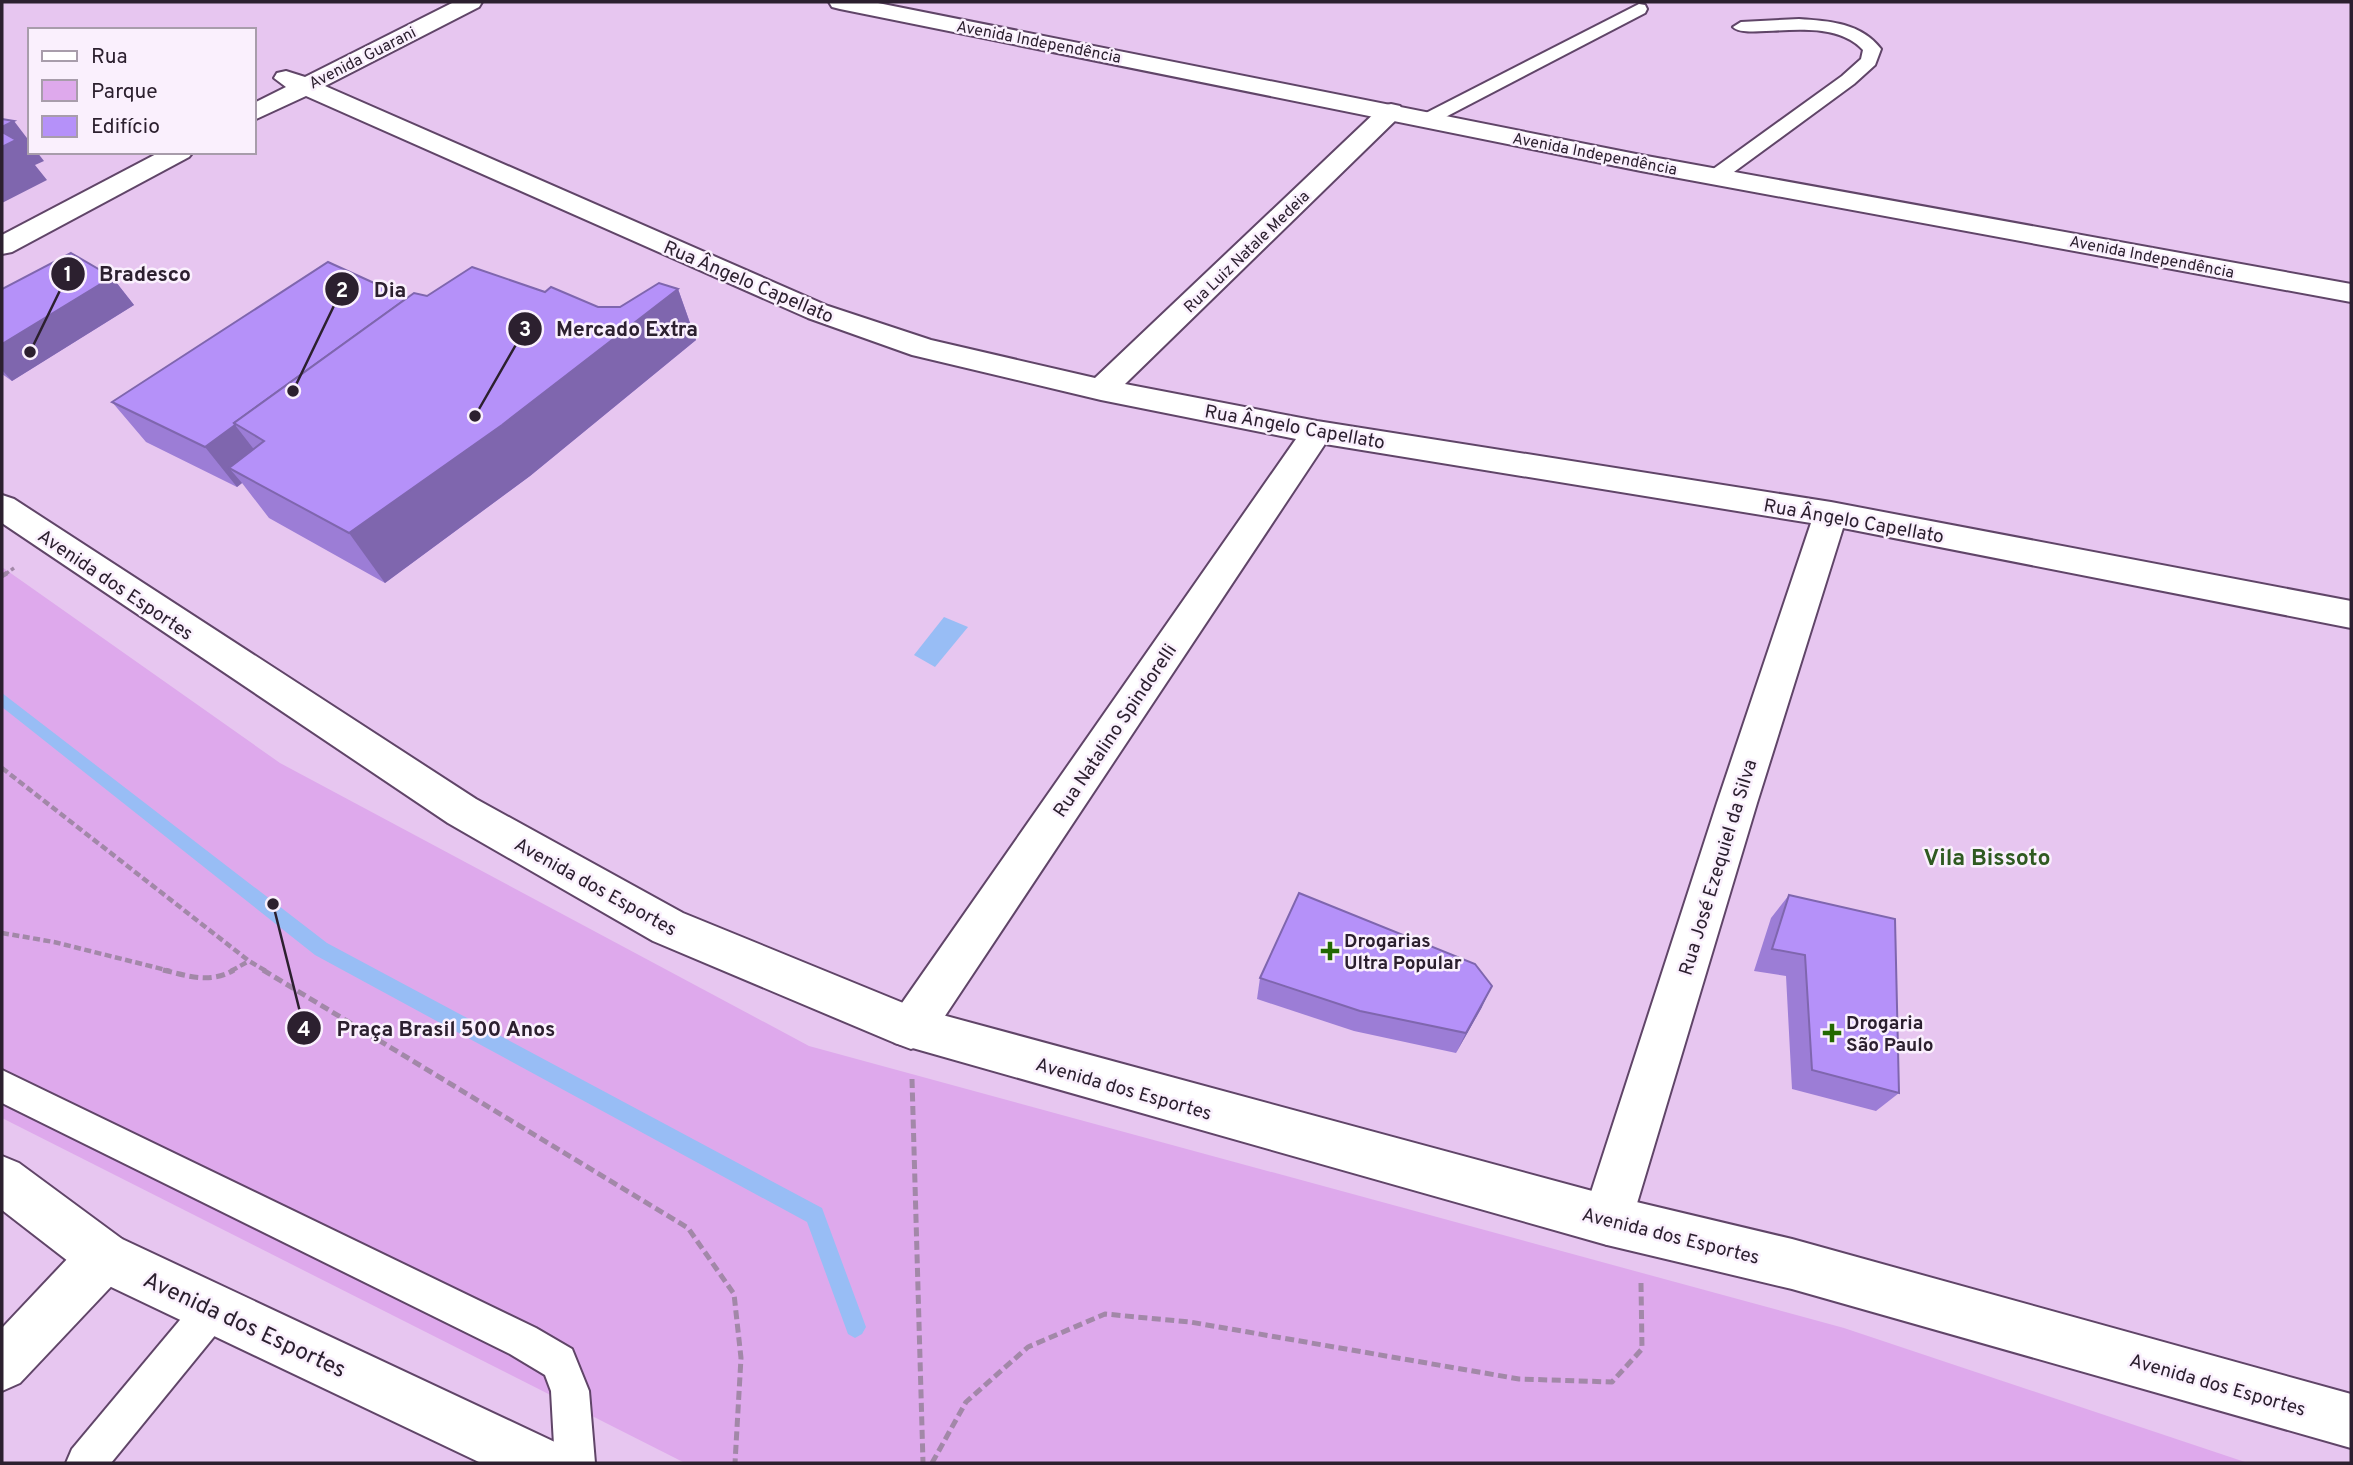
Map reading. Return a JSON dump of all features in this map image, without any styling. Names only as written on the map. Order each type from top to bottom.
[{"type":"street","name":"Avenida Guarani","points":[[256,111],[295,82],[430,2]]},
{"type":"street","name":"Avenida Guarani","points":[[256,93],[295,82],[471,2]]},
{"type":"street","name":"Avenida Independência","points":[[840,2],[1716,176],[2351,293]]},
{"type":"street","name":"Rua Ângelo Capellato","points":[[295,82],[818,312],[923,348],[1101,390],[1317,432],[1831,514],[2351,615]]},
{"type":"street","name":"Rua Luiz Natale Medeia","points":[[1101,390],[1391,111]]},
{"type":"street","points":[[2,222],[136,154]]},
{"type":"street","points":[[2,246],[176,154]]},
{"type":"street","name":"Rua Natalino Spindorelli","points":[[911,1028],[1317,432]]},
{"type":"street","name":"Avenida dos Esportes","points":[[2,507],[462,811],[668,927],[911,1028],[1607,1220],[1792,1264],[2351,1421]]},
{"type":"street","name":"Rua José Ezequiel da Silva","points":[[1607,1220],[1737,803],[1831,514]]},
{"type":"street","name":"Avenida dos Esportes","points":[[2,1180],[104,1257],[540,1463]]},
{"type":"street","points":[[2,1365],[104,1257]]},
{"type":"lane","points":[[1428,119],[1639,9]]},
{"type":"lane","points":[[1716,176],[1848,80],[1869,61],[1872,49],[1857,34],[1830,29],[1777,23],[1741,27]]},
{"type":"lane","points":[[2,1086],[523,1341],[559,1362],[570,1391],[575,1463]]},
{"type":"lane","points":[[86,1463],[213,1309]]},
{"type":"path","points":[[2,576],[11,570]]},
{"type":"path","points":[[2,768],[249,961],[688,1228],[734,1294],[741,1358],[735,1463]]},
{"type":"path","points":[[2,933],[54,942],[200,979],[225,975],[249,961]]},
{"type":"path","points":[[911,1028],[923,1463]]},
{"type":"path","points":[[932,1463],[966,1402],[1028,1348],[1105,1314],[1190,1322],[1519,1378],[1612,1382],[1642,1349],[1641,1273],[1656,1233]]},
{"type":"green space","points":[[2,567],[280,763],[809,1046],[1844,1328],[2248,1463],[685,1463],[2,1118]]},
{"type":"water","points":[[944,617],[968,627],[935,667],[914,655]]},
{"type":"building","points":[[2,119],[14,121],[2,127]]},
{"type":"building","points":[[2,132],[16,140],[2,147]]},
{"type":"building","points":[[71,253],[112,277],[2,344],[2,289]]},
{"type":"building","points":[[328,262],[407,298],[205,447],[112,402]]},
{"type":"building","points":[[472,267],[545,292],[551,287],[598,307],[620,307],[659,283],[678,289],[502,425],[349,533],[229,468],[264,441],[234,423],[414,293],[427,296]]},
{"type":"building","name":"Drogarias Ultra Popular","points":[[1299,893],[1475,964],[1492,986],[1466,1033],[1360,1011],[1260,978]]},
{"type":"building","name":"Drogaria São Paulo","points":[[1789,895],[1895,919],[1899,1093],[1812,1070],[1805,955],[1772,949]]},
{"type":"waterway","points":[[2,699],[321,949],[815,1215],[855,1327]]},
{"type":"place","name":"Bradesco","points":[[30,352]]},
{"type":"place","name":"Dia","points":[[293,391]]},
{"type":"place","name":"Mercado Extra","points":[[475,416]]},
{"type":"place","name":"Praça Brasil 500 Anos","points":[[273,904]]},
{"type":"place","name":"Drogarias Ultra Popular","points":[[1330,951]]},
{"type":"place","name":"Drogaria São Paulo","points":[[1832,1033]]},
{"type":"district","name":"Vila Bissoto","points":[[1987,857]]}]
